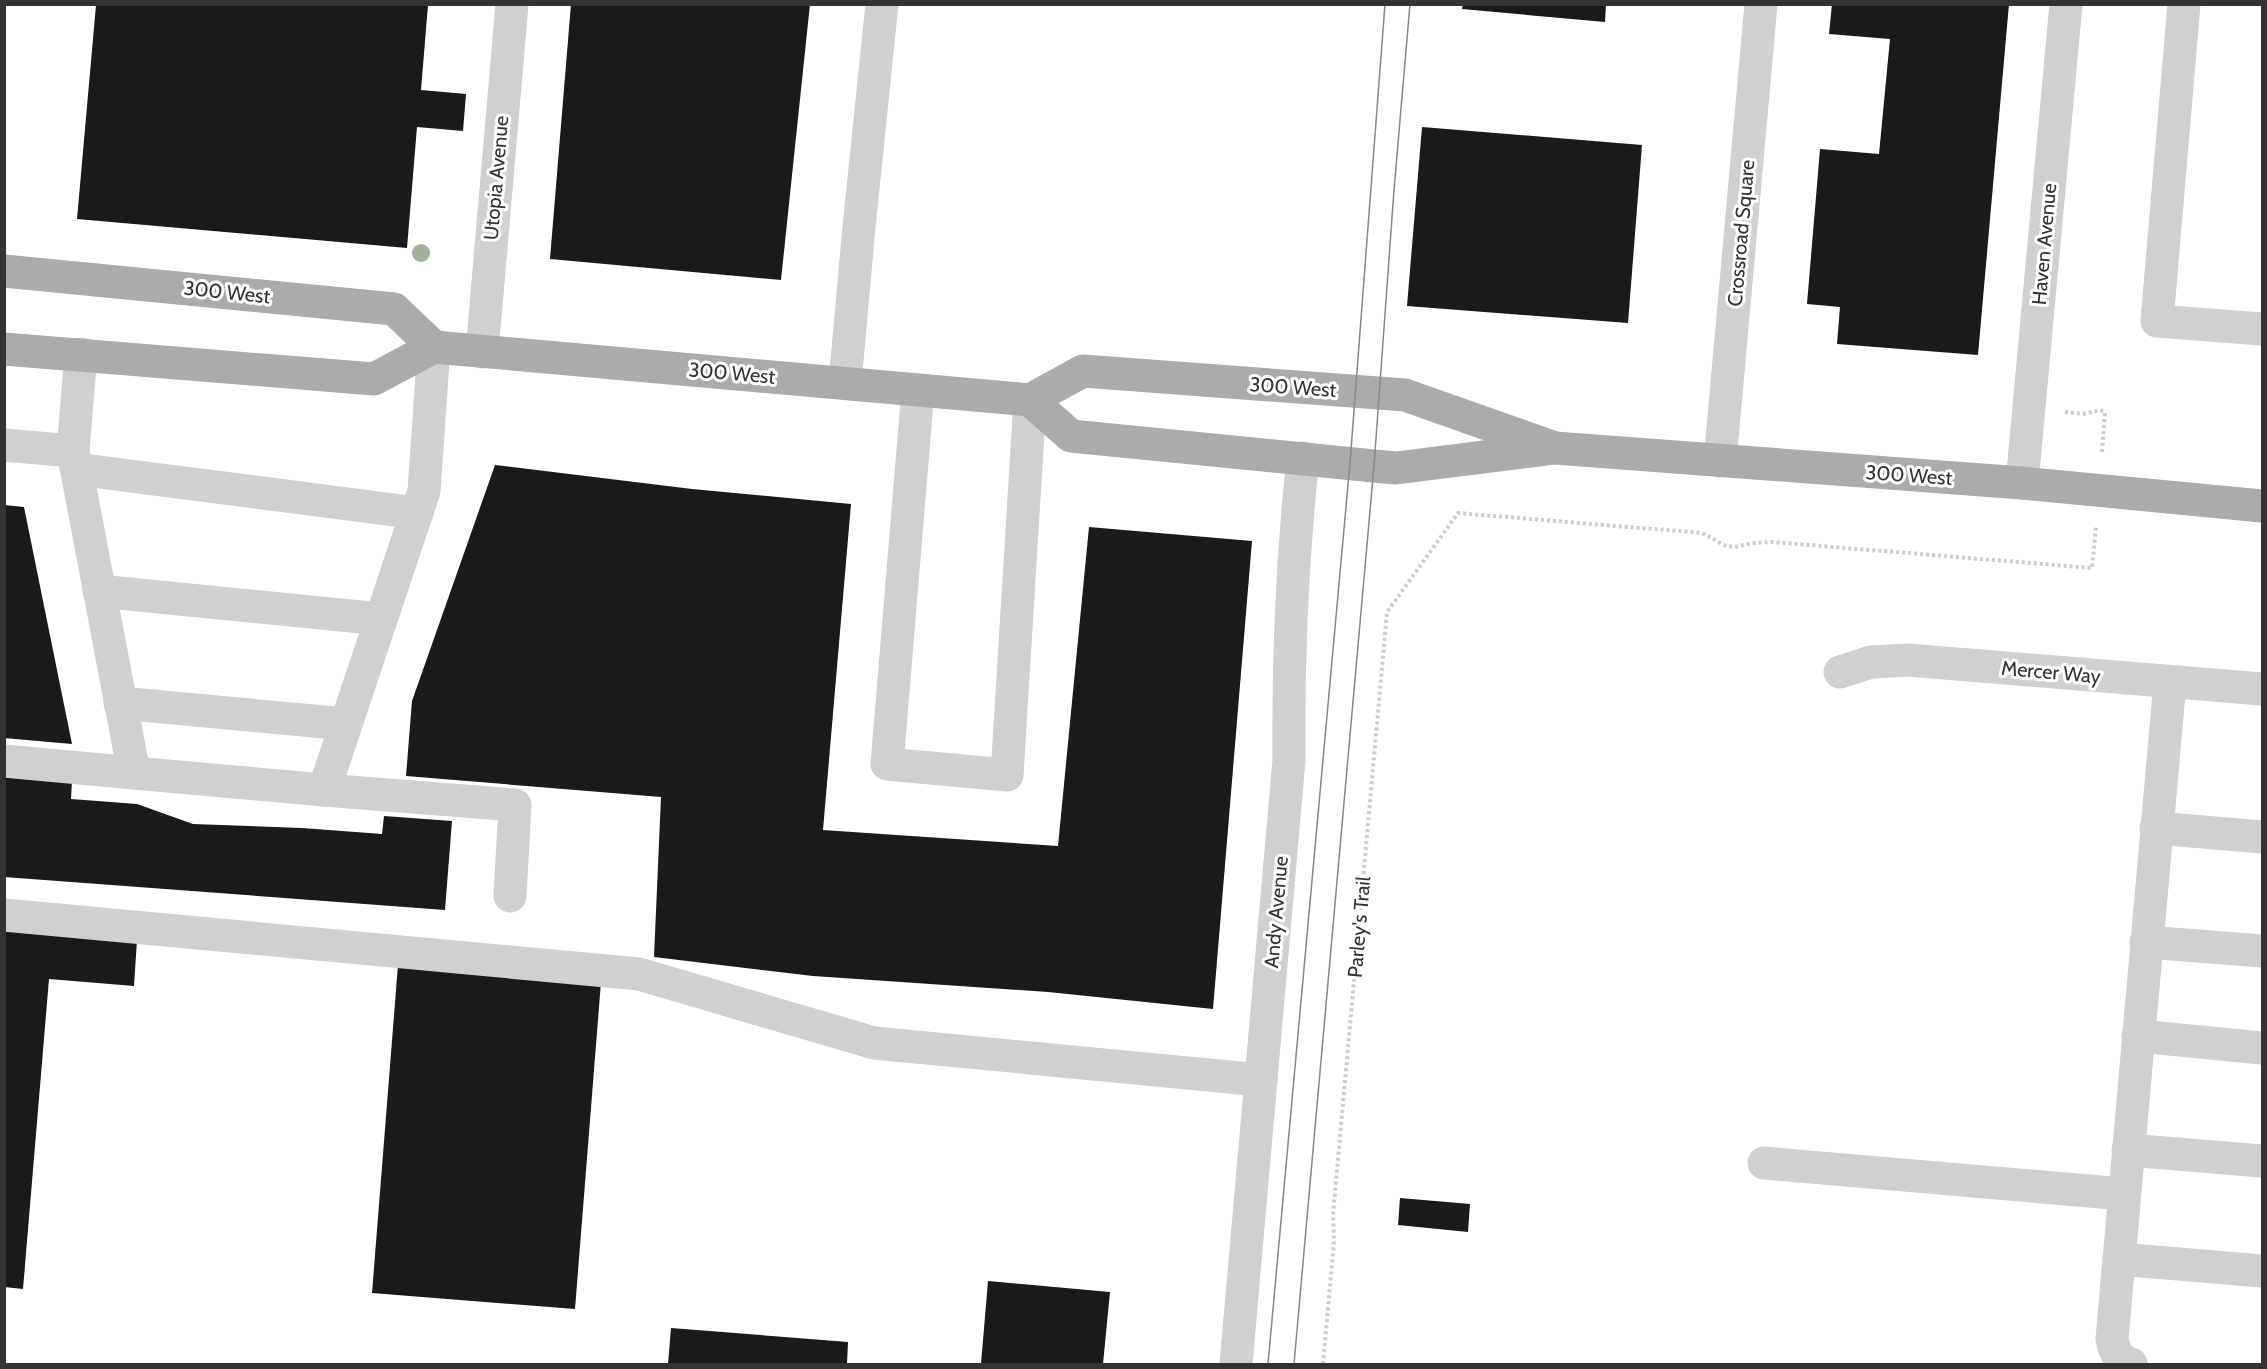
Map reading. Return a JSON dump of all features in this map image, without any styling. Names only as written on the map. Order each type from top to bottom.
[{"type":"main road","name":"300 West","points":[[4,271],[394,309],[434,347],[482,352],[1030,400],[1083,371],[1405,395],[1555,448]]},
{"type":"main road","points":[[4,349],[374,379],[434,347]]},
{"type":"main road","name":"300 West","points":[[1030,400],[1071,436],[1396,468],[1555,448],[2022,483],[2262,506]]},
{"type":"street","name":"Utopia Avenue","points":[[482,352],[512,4]]},
{"type":"street","points":[[845,383],[882,4]]},
{"type":"street","name":"Crossroad Square","points":[[1720,462],[1761,4]]},
{"type":"street","name":"Haven Avenue","points":[[2022,483],[2066,4]]},
{"type":"street","points":[[2184,4],[2157,321],[2262,329]]},
{"type":"street","points":[[324,790],[424,491],[434,347]]},
{"type":"street","points":[[81,354],[75,460],[134,773]]},
{"type":"street","points":[[918,390],[887,764],[1007,776],[1030,400]]},
{"type":"street","points":[[4,445],[75,460],[417,513]]},
{"type":"street","name":"Andy Avenue","points":[[1236,1365],[1289,760],[1288,659],[1296,525],[1303,458]]},
{"type":"street","points":[[99,591],[381,619]]},
{"type":"street","name":"Mercer Way","points":[[1840,672],[1872,662],[1908,660],[2262,689]]},
{"type":"street","points":[[2131,1365],[2125,1363],[2115,1353],[2112,1339],[2170,682]]},
{"type":"street","points":[[120,703],[346,724]]},
{"type":"street","points":[[4,761],[515,805],[510,896]]},
{"type":"street","points":[[2156,828],[2262,837]]},
{"type":"street","points":[[4,915],[639,974],[874,1043],[1261,1080]]},
{"type":"street","points":[[2146,942],[2262,951]]},
{"type":"street","points":[[2138,1036],[2262,1048]]},
{"type":"street","points":[[2128,1150],[2262,1161]]},
{"type":"street","points":[[1764,1164],[2124,1194]]},
{"type":"street","points":[[2119,1259],[2262,1271]]},
{"type":"path","points":[[2100,410],[2105,412],[2104,424]]},
{"type":"path","name":"Parley's Trail","points":[[1323,1365],[1334,1242],[1333,1215],[1387,612],[1458,513],[1702,533],[1726,546],[1735,548],[1751,543],[1772,542],[2092,568],[2094,561]]},
{"type":"building","points":[[571,4],[810,4],[781,280],[550,259]]},
{"type":"building","points":[[1463,4],[1606,4],[1605,22],[1462,9]]},
{"type":"building","points":[[1832,4],[2009,4],[1978,355],[1837,344],[1840,307],[1807,304],[1820,149],[1879,154],[1890,39],[1829,34]]},
{"type":"building","points":[[96,5],[428,5],[421,90],[466,94],[463,131],[417,127],[407,248],[77,219]]},
{"type":"building","points":[[1422,127],[1642,145],[1628,323],[1407,306]]},
{"type":"building","points":[[495,465],[692,489],[851,504],[823,830],[1058,846],[1089,527],[1252,541],[1213,1009],[1048,992],[813,976],[654,957],[661,797],[406,776],[412,701]]},
{"type":"building","points":[[4,505],[24,507],[72,744],[4,738]]},
{"type":"building","points":[[4,776],[72,781],[71,799],[137,804],[193,824],[382,834],[384,816],[452,821],[445,910],[4,877]]},
{"type":"building","points":[[4,929],[137,940],[134,986],[49,979],[23,1289],[4,1287]]},
{"type":"building","points":[[398,965],[601,982],[575,1309],[372,1293]]},
{"type":"building","points":[[1400,1198],[1470,1204],[1468,1232],[1398,1225]]},
{"type":"building","points":[[988,1281],[1110,1292],[1103,1364],[981,1364]]},
{"type":"building","points":[[671,1328],[848,1342],[847,1364],[668,1364]]},
{"type":"tram line","points":[[1268,1364],[1350,463],[1385,4]]},
{"type":"tram line","points":[[1294,1364],[1374,466],[1410,4]]}]
